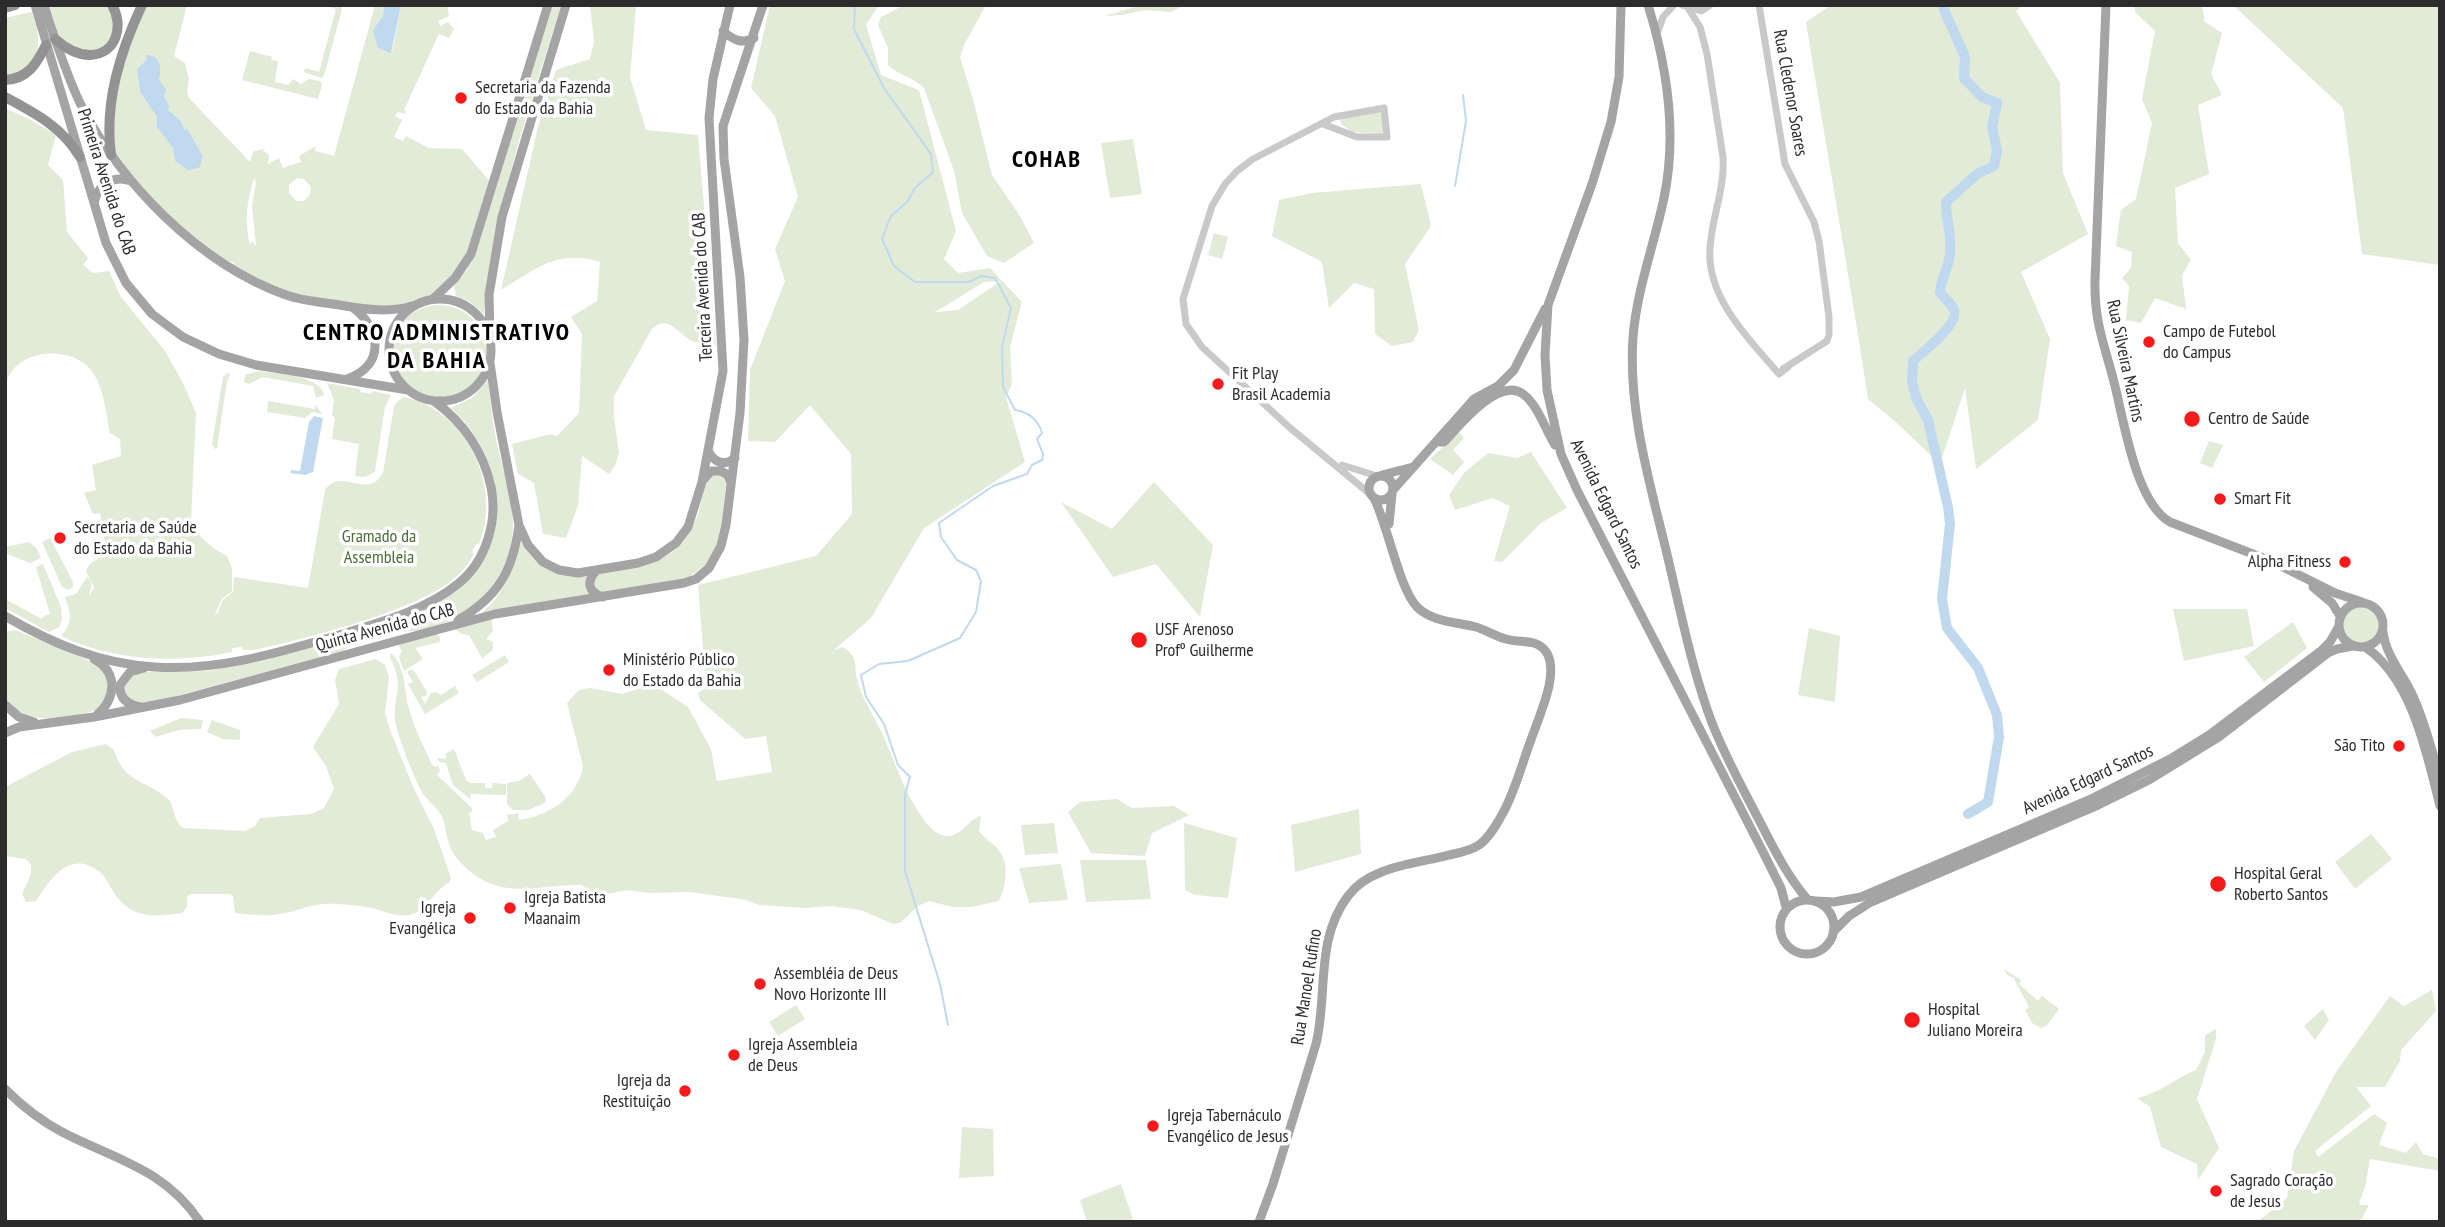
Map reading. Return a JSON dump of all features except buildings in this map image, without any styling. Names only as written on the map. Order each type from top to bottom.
[{"type":"highway","points":[[5,8],[15,5]]},
{"type":"highway","points":[[5,79],[18,78],[31,70],[49,36],[82,54],[104,51],[115,40],[118,32],[118,16],[112,5]]},
{"type":"highway","points":[[111,155],[109,126],[112,94],[122,57],[142,5]]},
{"type":"highway","points":[[5,97],[57,128],[80,157]]},
{"type":"main road","points":[[35,5],[49,36]]},
{"type":"main road","points":[[44,5],[49,36]]},
{"type":"main road","points":[[433,299],[455,278],[471,254],[548,5]]},
{"type":"main road","points":[[441,629],[480,607],[492,595],[511,563],[519,525],[490,362],[489,296],[502,217],[566,5]]},
{"type":"main road","name":"Terceira Avenida do CAB","points":[[519,525],[532,552],[551,567],[569,572],[596,571],[656,557],[670,549],[688,527],[702,482],[723,364],[709,118],[713,79],[730,5]]},
{"type":"main road","name":"Terceira Avenida do CAB","points":[[721,546],[735,458],[744,340],[743,306],[722,144],[728,108],[763,5]]},
{"type":"main road","name":"Avenida Edgard Santos","points":[[1621,5],[1620,68],[1611,122],[1592,184],[1548,305],[1545,370],[1553,423],[1561,454],[1785,903]]},
{"type":"main road","name":"Avenida Edgard Santos","points":[[1648,5],[1657,35],[1668,104],[1669,155],[1664,199],[1641,285],[1633,338],[1633,371],[1641,449],[1688,641],[1710,716],[1784,870],[1799,890],[1812,900],[1847,900],[1889,885],[2088,800],[2170,759],[2220,727],[2322,650],[2333,637],[2339,621]]},
{"type":"main road","name":"Rua Silveira Martins","points":[[2106,5],[2094,299],[2100,339],[2114,381],[2131,454],[2149,500],[2155,511],[2164,519],[2271,561],[2335,593],[2362,602]]},
{"type":"main road","points":[[723,31],[738,41],[754,37]]},
{"type":"main road","name":"Primeira Avenida do CAB","points":[[49,36],[79,101],[111,155],[131,181],[202,247],[237,271],[286,295],[384,310],[412,306]]},
{"type":"main road","name":"Primeira Avenida do CAB","points":[[49,36],[80,157],[106,243],[137,299],[167,327],[219,354],[256,365],[408,390]]},
{"type":"main road","points":[[94,203],[98,191],[107,182],[119,178],[131,181]]},
{"type":"main road","points":[[489,336],[485,325],[468,307],[445,298],[433,299],[412,306],[400,317],[391,331],[388,347],[390,363],[397,378],[408,390],[434,401],[449,401],[469,392],[485,375],[490,362]]},
{"type":"main road","points":[[1372,496],[1382,500],[1393,492],[1474,399],[1498,386],[1514,370],[1548,305]]},
{"type":"main road","points":[[346,380],[361,373],[372,360],[376,342],[364,317],[351,306]]},
{"type":"main road","points":[[372,360],[379,359],[390,363]]},
{"type":"main road","points":[[1438,442],[1444,442],[1480,405],[1505,390],[1516,391],[1534,406],[1561,454]]},
{"type":"main road","name":"Quinta Avenida do CAB","points":[[5,615],[90,656],[153,667],[181,667],[224,664],[276,653],[394,617],[436,599],[459,583],[478,561],[490,534],[493,506],[483,458],[465,428],[434,401]]},
{"type":"main road","points":[[708,450],[719,462],[728,463],[735,458]]},
{"type":"main road","points":[[1390,536],[1372,496],[1370,483],[1379,476],[1415,467]]},
{"type":"main road","points":[[702,482],[711,471],[721,471],[728,475],[731,486]]},
{"type":"main road","points":[[1379,476],[1390,480],[1393,492],[1388,515],[1390,536]]},
{"type":"main road","name":"Rua Manoel Rufino","points":[[1259,1222],[1316,1044],[1321,1023],[1324,956],[1327,940],[1339,910],[1357,886],[1371,876],[1467,851],[1480,844],[1498,820],[1512,791],[1549,685],[1549,656],[1540,645],[1507,639],[1478,627],[1441,620],[1422,611],[1409,595],[1390,536]]},
{"type":"main road","name":"Quinta Avenida do CAB","points":[[5,733],[19,727],[149,707],[495,614],[696,579],[709,568],[721,546]]},
{"type":"main road","points":[[596,571],[589,586],[595,594],[603,597]]},
{"type":"main road","name":"Rua Silveira Martins","points":[[2304,579],[2332,603],[2339,621]]},
{"type":"main road","points":[[2440,779],[2414,697],[2386,649],[2384,622],[2380,612],[2372,605],[2362,602],[2353,604],[2345,609],[2339,621],[2346,641],[2353,646],[2365,647],[2390,670],[2407,701],[2440,806]]},
{"type":"main road","points":[[5,626],[19,624]]},
{"type":"main road","points":[[2365,647],[2379,639],[2383,632]]},
{"type":"main road","name":"Avenida Edgard Santos","points":[[1833,933],[1849,916],[1871,902],[2098,805],[2149,780],[2219,737],[2328,653],[2353,646]]},
{"type":"main road","points":[[90,656],[105,667],[113,688],[108,703],[94,717]]},
{"type":"main road","points":[[149,707],[129,703],[121,695],[120,685],[130,672],[153,667]]},
{"type":"main road","points":[[5,705],[19,717],[43,723]]},
{"type":"main road","points":[[1785,903],[1812,900],[1824,906],[1834,923],[1833,933],[1826,946],[1817,952],[1797,952],[1790,948],[1780,935],[1780,918],[1785,903],[1799,890]]},
{"type":"main road","points":[[1847,900],[1843,910],[1849,916]]},
{"type":"main road","points":[[5,1089],[59,1130],[158,1178],[184,1201],[200,1222]]},
{"type":"street","points":[[1652,18],[1661,13],[1667,5]]},
{"type":"street","points":[[1657,35],[1663,17],[1674,5]]},
{"type":"street","name":"Rua Cledenor Soares","points":[[1700,27],[1707,54],[1724,173],[1719,205],[1715,213],[1710,249],[1711,265],[1721,299],[1778,373],[1826,341],[1829,335],[1829,317],[1817,231],[1789,174],[1784,157],[1759,5]]},
{"type":"street","points":[[1685,7],[1696,11],[1708,8]]},
{"type":"street","points":[[1685,7],[1700,27]]},
{"type":"street","points":[[1700,27],[1708,8]]},
{"type":"street","points":[[1323,124],[1357,137],[1387,137],[1384,108],[1334,117],[1247,163],[1225,184],[1212,206],[1184,291],[1182,307],[1186,324],[1202,347],[1289,427],[1372,496]]},
{"type":"street","points":[[1329,458],[1353,469],[1379,476]]},
{"type":"green space","points":[[49,5],[107,5],[113,29],[107,43],[93,50],[84,50],[59,37]]},
{"type":"green space","points":[[142,5],[187,5],[174,56],[185,63],[189,79],[189,98],[250,162],[253,152],[262,149],[269,155],[268,164],[279,158],[283,168],[301,162],[299,156],[316,146],[315,151],[334,156],[375,5],[384,5],[383,16],[373,30],[392,52],[401,5],[447,5],[449,16],[438,21],[440,26],[448,22],[454,29],[449,38],[439,34],[404,110],[405,114],[398,112],[395,116],[402,120],[394,137],[403,141],[406,136],[429,148],[462,149],[493,185],[471,254],[433,299],[393,310],[289,293],[278,286],[286,295],[228,265],[236,263],[219,259],[202,247],[120,167],[109,137],[109,115]],"holes":[[[147,59],[170,107],[168,110],[181,121],[184,130],[188,130],[192,137],[175,161],[173,148],[156,126],[157,117],[140,92],[137,69]],[[254,178],[256,183],[252,206],[256,246],[252,241],[250,245],[247,228],[248,203]],[[297,178],[304,179],[311,187],[310,195],[304,201],[296,201],[289,193],[289,185]]]},
{"type":"green space","points":[[323,5],[341,5],[342,9],[324,76],[321,78],[304,72],[305,68],[319,72],[336,9]]},
{"type":"green space","points":[[552,5],[561,5],[504,197],[495,235],[484,314],[469,301],[456,296],[454,286],[467,270],[478,247]]},
{"type":"green space","points":[[590,5],[636,7],[630,77],[646,130],[698,135],[716,347],[692,341],[668,324],[663,323],[652,329],[614,396],[619,452],[615,466],[609,474],[582,456],[578,506],[566,538],[543,534],[534,483],[518,474],[512,444],[550,434],[557,436],[579,413],[582,334],[571,317],[597,301],[600,262],[572,258],[548,263],[501,290],[538,127],[556,70],[590,59],[594,42]]},
{"type":"green space","points":[[770,5],[879,5],[866,25],[881,75],[919,90],[956,231],[944,259],[958,273],[990,268],[1022,302],[1010,347],[1012,384],[1006,397],[1025,462],[924,528],[871,618],[834,650],[843,647],[854,658],[861,693],[906,789],[928,825],[939,834],[951,836],[981,816],[979,831],[1004,859],[1005,880],[999,901],[971,907],[953,907],[929,901],[918,906],[900,923],[893,924],[861,910],[830,906],[805,908],[759,905],[746,900],[690,892],[651,893],[626,890],[600,896],[587,891],[582,885],[506,888],[479,878],[453,853],[441,815],[420,789],[398,732],[395,708],[398,686],[391,653],[402,672],[416,730],[432,765],[438,765],[440,771],[437,775],[472,808],[469,813],[472,830],[483,833],[486,840],[496,837],[493,830],[508,821],[507,815],[518,813],[519,820],[551,810],[575,787],[583,766],[567,703],[579,690],[591,688],[622,694],[653,684],[688,707],[711,749],[717,781],[772,772],[766,736],[745,739],[700,700],[698,693],[706,688],[698,585],[816,556],[852,514],[851,454],[810,405],[775,442],[748,441],[750,370],[785,281],[775,249],[798,197],[775,116],[751,88]],"holes":[[[1001,281],[958,310],[937,312],[930,306],[937,311],[984,282]]]},
{"type":"green space","points":[[904,5],[986,5],[960,57],[992,175],[1020,216],[1034,243],[1004,263],[987,256],[962,213],[954,171],[924,88],[888,65],[888,48],[878,25],[881,17]]},
{"type":"green space","points":[[1142,5],[1185,5],[1171,12],[1145,10],[1104,16]]},
{"type":"green space","points":[[1831,5],[2023,5],[2016,11],[2060,83],[2063,173],[2088,234],[2021,272],[2050,339],[2038,420],[1976,469],[1965,388],[1940,464],[1868,399],[1806,22]]},
{"type":"green space","points":[[2135,5],[2202,5],[2205,22],[2222,33],[2211,74],[2222,95],[2198,105],[2209,174],[2175,188],[2178,243],[2191,260],[2182,275],[2186,309],[2155,298],[2141,323],[2126,320],[2129,286],[2122,278],[2131,268],[2132,252],[2116,246],[2121,210],[2136,199],[2152,123],[2142,99],[2155,31],[2135,12]]},
{"type":"green space","points":[[2233,5],[2440,5],[2440,265],[2362,254],[2343,108]]},
{"type":"green space","points":[[32,12],[38,34],[37,53],[27,68],[5,76],[5,18]]},
{"type":"green space","points":[[250,51],[278,61],[275,82],[288,85],[293,79],[301,84],[309,79],[320,81],[322,85],[318,99],[242,80]]},
{"type":"green space","name":"Gramado da Assembleia","points":[[5,108],[56,135],[48,165],[63,180],[67,232],[88,258],[83,265],[93,273],[109,271],[121,297],[165,351],[196,413],[191,521],[199,535],[227,556],[232,568],[232,591],[222,599],[214,616],[223,600],[233,592],[234,577],[308,588],[325,490],[339,481],[369,484],[377,481],[383,473],[394,406],[404,397],[426,405],[445,417],[461,434],[474,454],[482,476],[486,499],[485,522],[479,544],[476,544],[472,552],[474,553],[461,573],[441,588],[391,611],[331,631],[254,650],[243,650],[242,647],[232,648],[232,652],[210,656],[145,658],[102,651],[61,636],[68,627],[70,618],[65,597],[76,594],[87,577],[92,585],[89,596],[94,587],[86,571],[97,559],[107,555],[100,513],[93,514],[84,493],[96,490],[92,465],[121,456],[120,439],[110,433],[104,400],[91,370],[73,358],[51,354],[29,358],[12,371],[5,386]]},
{"type":"green space","points":[[1383,113],[1384,132],[1380,134],[1352,132],[1341,124],[1340,117]]},
{"type":"green space","points":[[1133,139],[1142,194],[1110,198],[1101,143]]},
{"type":"green space","points":[[1421,184],[1431,226],[1405,264],[1419,330],[1413,342],[1392,346],[1375,334],[1374,289],[1354,283],[1329,308],[1322,262],[1272,236],[1279,200],[1312,193]]},
{"type":"green space","points":[[1214,233],[1228,237],[1222,259],[1208,255]]},
{"type":"green space","points":[[439,305],[457,309],[472,319],[482,334],[486,352],[482,370],[472,385],[457,395],[439,399],[421,395],[406,385],[396,370],[392,352],[396,334],[406,319],[421,309]]},
{"type":"green space","points":[[258,371],[306,379],[321,388],[324,395],[316,398],[313,386],[263,377],[249,384],[244,382],[245,375]]},
{"type":"green space","points":[[227,373],[230,374],[215,449],[212,444],[223,377]]},
{"type":"green space","points":[[488,380],[513,523],[507,558],[491,588],[479,600],[450,620],[434,627],[377,634],[355,642],[343,651],[161,700],[137,704],[127,699],[123,688],[128,677],[142,672],[207,671],[263,661],[376,626],[470,578],[484,558],[493,536],[497,513],[496,490],[481,446],[468,426],[451,408],[472,398]]},
{"type":"green space","points":[[327,383],[360,389],[360,392],[371,394],[372,391],[391,395],[385,407],[375,471],[370,475],[355,476],[359,444],[332,439],[334,400]]},
{"type":"green space","points":[[268,401],[315,409],[316,405],[322,414],[312,412],[305,418],[267,412]]},
{"type":"green space","points":[[1459,432],[1464,438],[1453,450],[1464,462],[1453,475],[1430,459]]},
{"type":"green space","points":[[2209,441],[2223,445],[2212,468],[2200,463]]},
{"type":"green space","points":[[1531,452],[1567,508],[1541,523],[1502,562],[1494,561],[1510,506],[1493,498],[1455,510],[1449,495],[1464,473],[1488,453],[1517,458]]},
{"type":"green space","points":[[710,475],[723,475],[726,486],[721,536],[707,564],[686,579],[598,592],[593,584],[598,575],[652,561],[675,550],[695,522]]},
{"type":"green space","points":[[1154,482],[1213,545],[1200,617],[1156,564],[1113,577],[1061,502],[1112,529]]},
{"type":"green space","points":[[50,538],[73,582],[73,587],[69,590],[62,587],[42,542]]},
{"type":"green space","points":[[29,542],[37,549],[41,558],[30,563],[5,553],[5,547]]},
{"type":"green space","points":[[521,542],[541,564],[557,572],[587,577],[590,594],[481,613],[496,599],[507,581]]},
{"type":"green space","points":[[43,564],[61,607],[62,620],[59,627],[49,632],[5,608],[5,599],[42,619],[50,614],[36,567]]},
{"type":"green space","points":[[2361,607],[2374,612],[2379,625],[2374,638],[2361,643],[2348,638],[2343,625],[2348,612]]},
{"type":"green space","points":[[2173,609],[2247,609],[2254,646],[2184,661]]},
{"type":"green space","points":[[491,615],[493,631],[486,639],[493,642],[493,650],[482,658],[469,635],[453,628]]},
{"type":"green space","points":[[2293,622],[2307,648],[2264,682],[2244,657]]},
{"type":"green space","points":[[1809,628],[1840,636],[1835,702],[1798,695]]},
{"type":"green space","points":[[15,630],[95,663],[105,672],[110,689],[100,709],[75,716],[50,718],[25,714],[14,709],[5,700],[5,632]]},
{"type":"green space","points":[[434,631],[440,637],[440,642],[415,648],[423,659],[404,671],[399,657],[402,650],[399,647],[400,642]]},
{"type":"green space","points":[[505,655],[509,662],[477,682],[472,675]]},
{"type":"green space","points":[[376,659],[385,665],[389,677],[385,714],[392,735],[434,829],[451,878],[418,912],[399,915],[367,907],[329,904],[279,914],[254,915],[235,913],[233,896],[230,894],[190,894],[187,897],[187,907],[182,913],[145,915],[122,903],[103,875],[84,864],[68,866],[55,875],[36,901],[26,902],[22,894],[31,874],[31,865],[26,859],[5,856],[5,787],[72,752],[106,744],[114,750],[118,761],[129,775],[167,798],[183,828],[245,831],[255,826],[260,818],[311,814],[324,808],[334,789],[326,766],[313,747],[339,704],[335,680],[339,669]]},
{"type":"green space","points":[[411,669],[427,692],[426,696],[421,697],[425,704],[431,693],[441,695],[455,686],[459,693],[425,714],[408,684],[413,682],[407,672]]},
{"type":"green space","points":[[181,718],[203,720],[201,729],[179,730],[156,737],[150,731]]},
{"type":"green space","points":[[212,720],[240,730],[240,740],[223,739],[207,732]]},
{"type":"green space","points":[[454,749],[466,780],[470,783],[485,783],[485,788],[492,788],[492,783],[506,784],[506,795],[471,794],[470,799],[453,785],[446,763],[439,762],[437,758],[445,759],[445,754]]},
{"type":"green space","points":[[530,774],[546,798],[545,803],[528,810],[513,810],[507,804],[507,783],[519,781]]},
{"type":"green space","points":[[1117,799],[1132,808],[1174,806],[1189,815],[1152,833],[1145,856],[1091,853],[1068,812],[1080,802]]},
{"type":"green space","points":[[1359,809],[1361,854],[1295,872],[1291,825]]},
{"type":"green space","points":[[1054,823],[1058,853],[1025,855],[1021,825]]},
{"type":"green space","points":[[1184,823],[1237,838],[1228,898],[1195,895],[1185,890]]},
{"type":"green space","points":[[2371,834],[2392,859],[2355,889],[2335,862]]},
{"type":"green space","points":[[1080,860],[1146,860],[1151,899],[1086,902]]},
{"type":"green space","points":[[1061,864],[1068,900],[1029,903],[1019,868]]},
{"type":"green space","points":[[2004,969],[2021,980],[2019,984],[2038,1001],[2042,996],[2059,1009],[2047,1025],[2042,1028],[2033,1024],[2025,1010],[2029,1007],[2013,977],[2008,976]]},
{"type":"green space","points":[[2432,990],[2436,1011],[2401,1050],[2400,1061],[2385,1087],[2356,1087],[2371,1106],[2315,1151],[2318,1157],[2374,1114],[2387,1123],[2379,1145],[2406,1153],[2416,1142],[2423,1154],[2440,1159],[2440,1171],[2370,1159],[2359,1203],[2369,1205],[2360,1222],[2257,1222],[2287,1198],[2294,1151],[2336,1072],[2390,996],[2404,1006]]},
{"type":"green space","points":[[796,1005],[805,1019],[778,1036],[769,1022]]},
{"type":"green space","points":[[2323,1009],[2329,1020],[2315,1040],[2304,1026]]},
{"type":"green space","points":[[2216,1029],[2216,1039],[2197,1099],[2219,1148],[2198,1180],[2197,1164],[2161,1147],[2150,1107],[2137,1098],[2196,1070],[2205,1052],[2205,1035]]},
{"type":"green space","points":[[962,1127],[993,1129],[994,1176],[959,1178]]},
{"type":"green space","points":[[1121,1184],[1133,1219],[1123,1222],[1087,1222],[1080,1200]]},
{"type":"water","points":[[384,5],[401,5],[391,53],[378,48],[373,30],[383,16]]},
{"type":"water","points":[[146,55],[158,60],[159,80],[166,90],[164,96],[170,107],[168,110],[181,121],[184,129],[188,130],[203,157],[199,168],[188,170],[175,161],[173,148],[156,126],[157,117],[140,92],[137,69],[147,59]]},
{"type":"water","points":[[314,416],[323,418],[313,472],[305,475],[291,473],[291,470],[300,471],[309,422]]},
{"type":"waterway","points":[[855,5],[854,29],[884,88],[931,154],[933,172],[891,216],[882,239],[894,266],[915,282],[969,282],[981,276],[995,278],[1011,308],[1002,347],[1003,387],[1015,410],[1032,417],[1042,433],[1037,439],[1043,454],[1042,460],[1032,465],[1027,474],[993,486],[939,523],[941,537],[957,560],[976,570],[981,581],[976,612],[960,638],[908,661],[879,664],[861,675],[866,697],[884,724],[898,765],[910,777],[905,794],[905,871],[940,984],[948,1025]]},
{"type":"waterway","points":[[1942,5],[1965,57],[1964,78],[1982,97],[1997,103],[1992,127],[1997,150],[1994,166],[1977,174],[1946,202],[1950,254],[1940,292],[1953,308],[1954,316],[1940,337],[1913,361],[1912,382],[1917,400],[1928,420],[1948,507],[1950,524],[1942,599],[1947,628],[1978,668],[1997,715],[1999,737],[1988,802],[1968,814]]},
{"type":"waterway","points":[[1455,186],[1466,121],[1463,95]]},
{"type":"place","name":"Secretaria da Fazenda do Estado da Bahia","points":[[461,98]]},
{"type":"place","name":"Campo de Futebol do Campus","points":[[2149,342]]},
{"type":"place","name":"Fit Play Brasil Academia","points":[[1218,384]]},
{"type":"place","name":"Centro de Saúde","points":[[2192,419]]},
{"type":"place","name":"Smart Fit","points":[[2220,499]]},
{"type":"place","name":"Secretaria de Saúde do Estado da Bahia","points":[[60,538]]},
{"type":"place","name":"Alpha Fitness","points":[[2345,562]]},
{"type":"place","name":"USF Arenoso Profº Guilherme","points":[[1139,640]]},
{"type":"place","name":"Ministério Público do Estado da Bahia","points":[[609,670]]},
{"type":"place","name":"São Tito","points":[[2399,746]]},
{"type":"place","name":"Hospital Geral Roberto Santos","points":[[2218,884]]},
{"type":"place","name":"Igreja Batista Maanaim","points":[[510,908]]},
{"type":"place","name":"Igreja Evangélica","points":[[470,918]]},
{"type":"place","name":"Assembléia de Deus Novo Horizonte III","points":[[760,984]]},
{"type":"place","name":"Hospital Juliano Moreira","points":[[1912,1020]]},
{"type":"place","name":"Igreja Assembleia de Deus","points":[[734,1055]]},
{"type":"place","name":"Igreja da Restituição","points":[[685,1091]]},
{"type":"place","name":"Igreja Tabernáculo Evangélico de Jesus","points":[[1153,1126]]},
{"type":"place","name":"Sagrado Coração de Jesus","points":[[2216,1191]]},
{"type":"district","name":"COHAB","points":[[1047,160]]},
{"type":"district","name":"CENTRO ADMINISTRATIVO DA BAHIA","points":[[437,347]]}]
